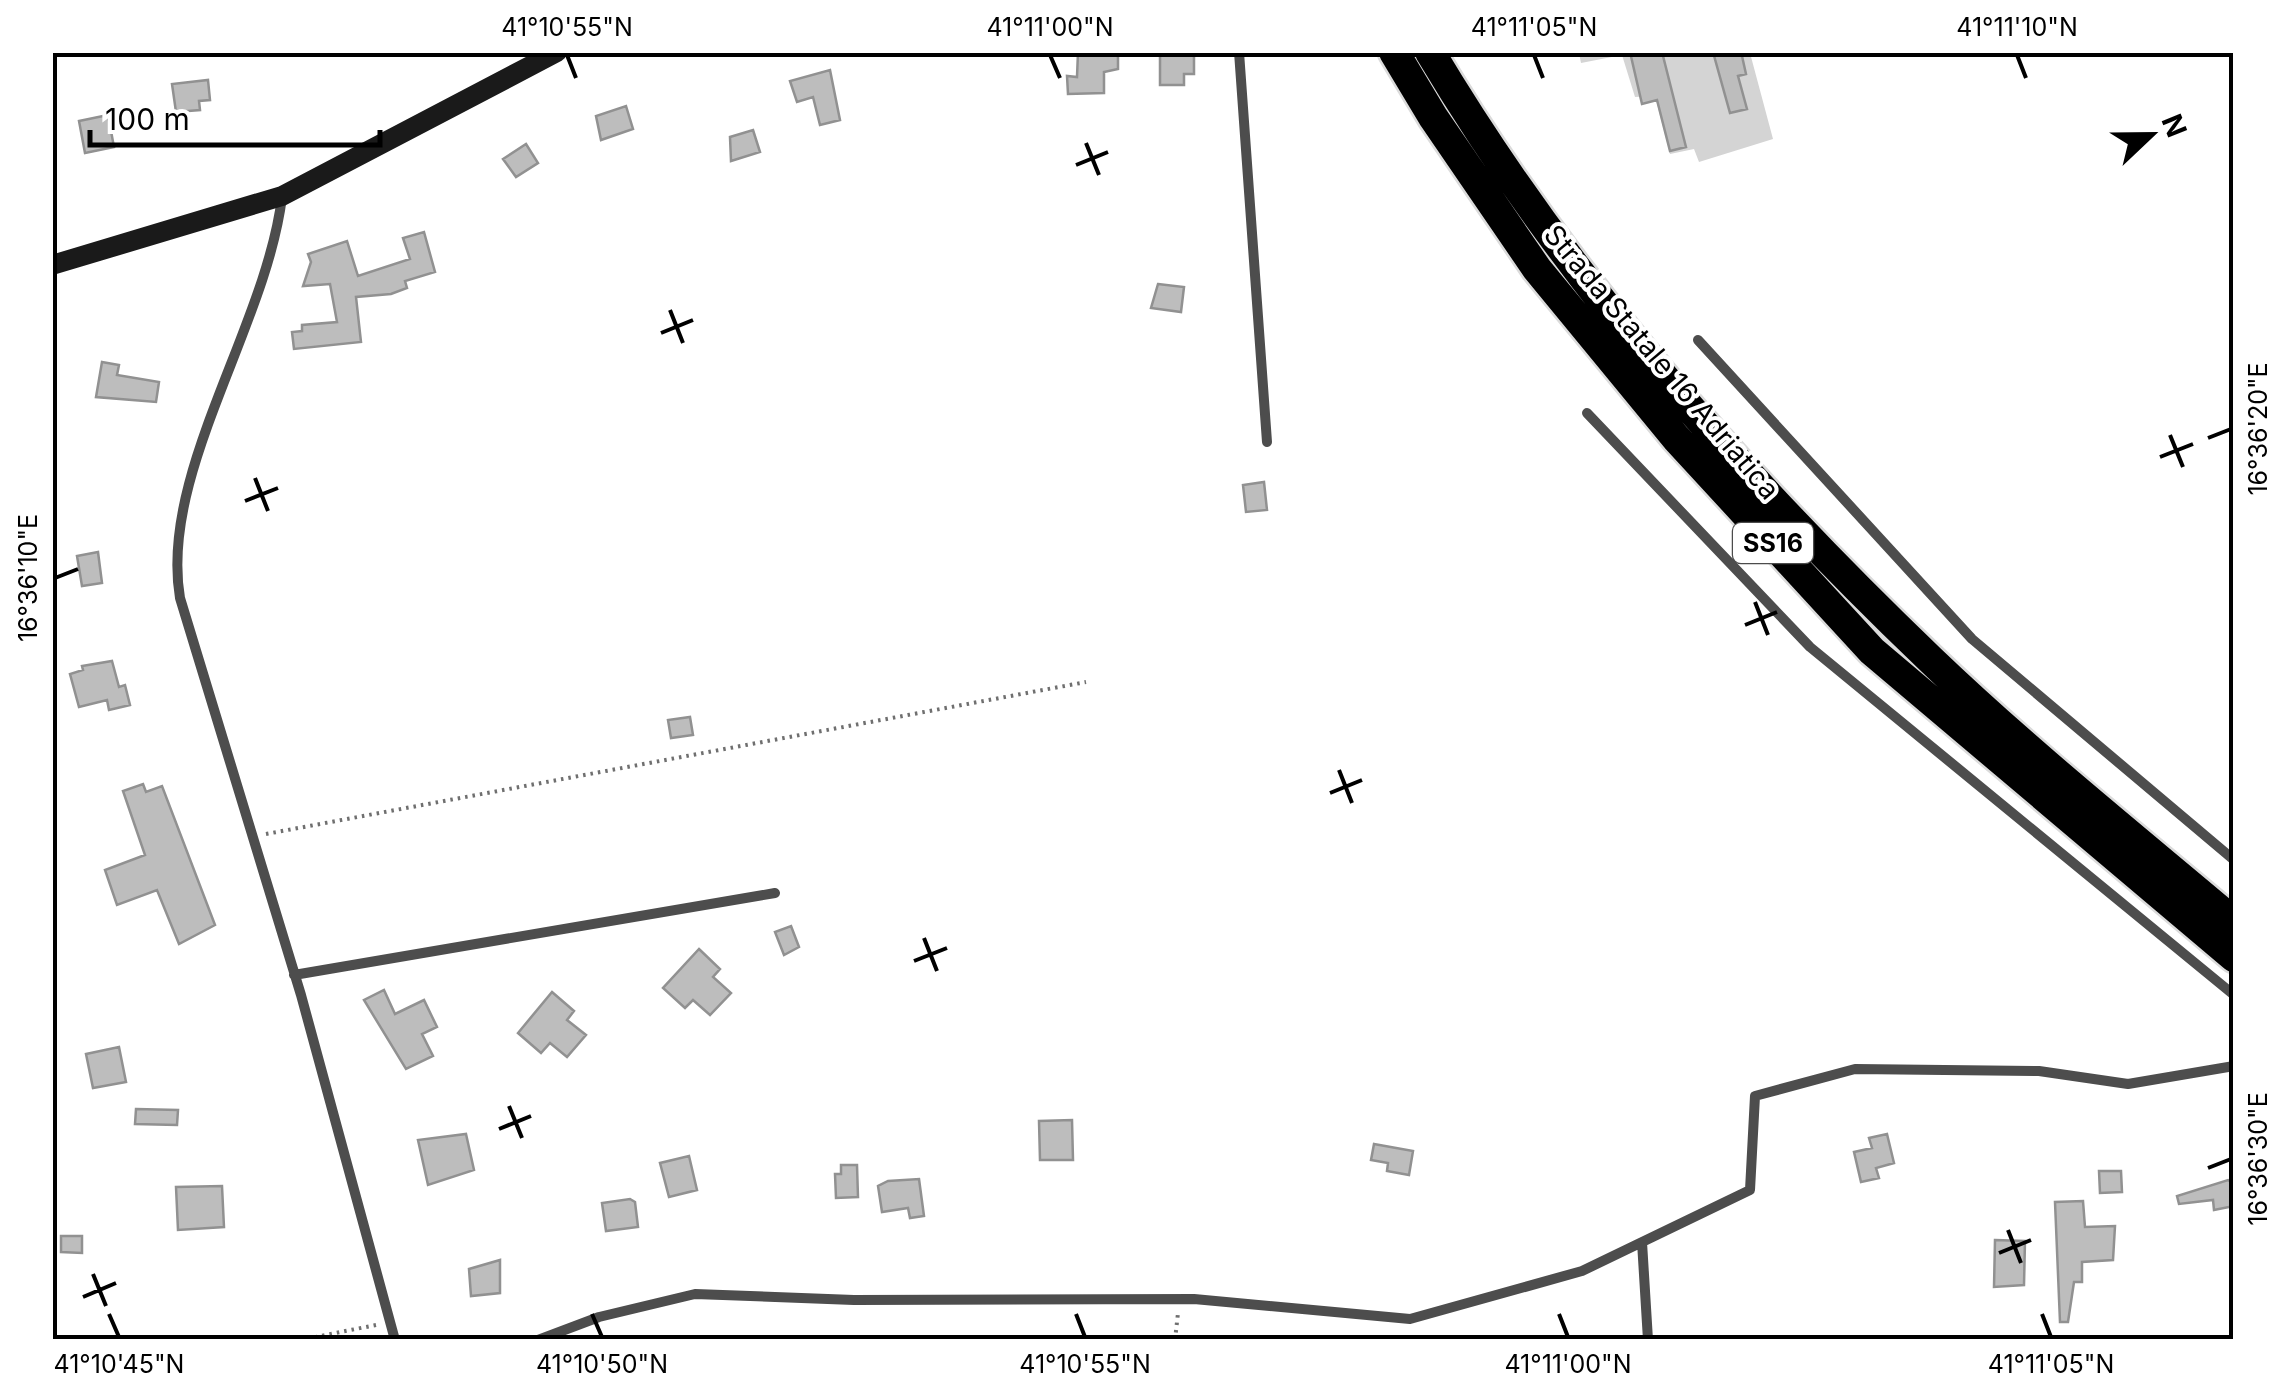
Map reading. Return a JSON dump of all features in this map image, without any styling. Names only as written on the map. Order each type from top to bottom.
[{"type":"highway","name":"Strada Statale 16 Adriatica","points":[[1394,52],[1432,117],[1537,269],[1676,438],[1872,651],[2234,957]]},
{"type":"highway","name":"Strada Statale 16 Adriatica","points":[[1430,52],[1544,226],[1689,410],[1931,659],[2230,918]]},
{"type":"main road","points":[[52,265],[282,196],[556,52]]},
{"type":"street","points":[[1238,52],[1267,442]]},
{"type":"street","points":[[282,196],[262,282],[180,513],[174,564],[180,598],[294,975],[394,1340]]},
{"type":"street","points":[[1698,340],[1972,639],[2234,860]]},
{"type":"street","points":[[1587,413],[1810,647],[2234,995]]},
{"type":"street","points":[[294,975],[775,893]]},
{"type":"street","points":[[538,1340],[599,1316],[695,1294],[854,1300],[1180,1298],[1410,1320],[1582,1272],[1750,1190],[1755,1096],[1854,1070],[2039,1071],[2128,1084],[2234,1066]]},
{"type":"street","points":[[1642,1242],[1648,1340]]},
{"type":"path","points":[[252,836],[1086,682]]},
{"type":"path","points":[[1175,1340],[1180,1298]]},
{"type":"path","points":[[300,1340],[370,1330],[388,1317]]},
{"type":"shaded area","points":[[1579,53],[1750,53],[1773,139],[1699,162],[1694,149],[1670,154],[1655,96],[1635,97],[1622,55],[1581,63]]},
{"type":"building","points":[[1078,52],[1118,54],[1118,69],[1104,72],[1104,93],[1068,94],[1067,76],[1077,77]]},
{"type":"building","points":[[1160,52],[1194,54],[1194,74],[1184,74],[1184,85],[1160,85]]},
{"type":"building","points":[[1630,52],[1662,52],[1686,147],[1670,151],[1657,100],[1642,104]]},
{"type":"building","points":[[1713,52],[1742,56],[1746,74],[1738,76],[1747,109],[1730,113]]},
{"type":"building","points":[[830,70],[840,120],[820,125],[813,97],[797,102],[790,81]]},
{"type":"building","points":[[208,80],[210,100],[199,101],[200,110],[176,112],[172,84]]},
{"type":"building","points":[[626,106],[633,129],[601,140],[596,116]]},
{"type":"building","points":[[108,115],[114,147],[85,153],[79,121]]},
{"type":"building","points":[[753,130],[760,152],[731,161],[730,137]]},
{"type":"building","points":[[526,144],[538,163],[516,177],[503,159]]},
{"type":"building","points":[[424,232],[435,272],[405,281],[407,288],[391,294],[356,297],[361,342],[294,349],[292,332],[302,331],[302,325],[337,322],[330,284],[303,286],[311,262],[308,254],[347,241],[358,276],[410,259],[403,238]]},
{"type":"building","points":[[1158,284],[1184,287],[1181,312],[1151,308]]},
{"type":"building","points":[[102,362],[119,365],[117,375],[159,382],[156,402],[96,397]]},
{"type":"building","points":[[1264,482],[1267,510],[1246,512],[1243,485]]},
{"type":"building","points":[[98,552],[102,583],[82,586],[77,556]]},
{"type":"building","points":[[112,661],[119,687],[125,685],[130,705],[109,710],[107,700],[79,707],[70,674],[83,670],[82,666]]},
{"type":"building","points":[[690,717],[693,735],[671,738],[668,720]]},
{"type":"building","points":[[143,784],[146,792],[162,786],[215,925],[179,944],[157,890],[117,905],[105,870],[145,855],[123,791]]},
{"type":"building","points":[[791,926],[799,947],[784,955],[775,932]]},
{"type":"building","points":[[699,949],[720,969],[713,977],[731,993],[710,1015],[693,1000],[685,1008],[663,988]]},
{"type":"building","points":[[384,990],[395,1014],[424,1000],[437,1027],[422,1034],[433,1056],[406,1069],[364,1000]]},
{"type":"building","points":[[552,992],[574,1011],[567,1020],[586,1035],[567,1057],[550,1043],[541,1053],[518,1033]]},
{"type":"building","points":[[119,1047],[126,1082],[93,1088],[86,1054]]},
{"type":"building","points":[[136,1109],[178,1110],[177,1125],[135,1124]]},
{"type":"building","points":[[1072,1120],[1073,1160],[1040,1160],[1039,1121]]},
{"type":"building","points":[[466,1134],[474,1170],[428,1185],[418,1140]]},
{"type":"building","points":[[1887,1134],[1894,1163],[1876,1168],[1879,1178],[1861,1182],[1854,1152],[1872,1148],[1869,1138]]},
{"type":"building","points":[[1374,1144],[1413,1151],[1409,1175],[1387,1171],[1388,1163],[1371,1160]]},
{"type":"building","points":[[689,1156],[697,1190],[669,1197],[660,1163]]},
{"type":"building","points":[[841,1165],[857,1165],[858,1197],[836,1198],[835,1174],[841,1174]]},
{"type":"building","points":[[2099,1171],[2121,1171],[2122,1192],[2100,1193]]},
{"type":"building","points":[[919,1179],[924,1216],[910,1218],[908,1208],[882,1212],[878,1186],[888,1181]]},
{"type":"building","points":[[2228,1180],[2234,1184],[2234,1206],[2214,1210],[2213,1200],[2179,1204],[2177,1196]]},
{"type":"building","points":[[222,1186],[224,1227],[178,1230],[176,1187]]},
{"type":"building","points":[[630,1199],[635,1202],[638,1227],[606,1231],[602,1203]]},
{"type":"building","points":[[2083,1201],[2085,1227],[2115,1226],[2113,1260],[2082,1262],[2082,1282],[2074,1282],[2068,1322],[2060,1322],[2055,1202]]},
{"type":"building","points":[[61,1236],[82,1236],[82,1253],[61,1252]]},
{"type":"building","points":[[1995,1240],[2025,1241],[2024,1285],[1994,1287]]},
{"type":"building","points":[[500,1260],[500,1293],[471,1296],[469,1269]]}]
